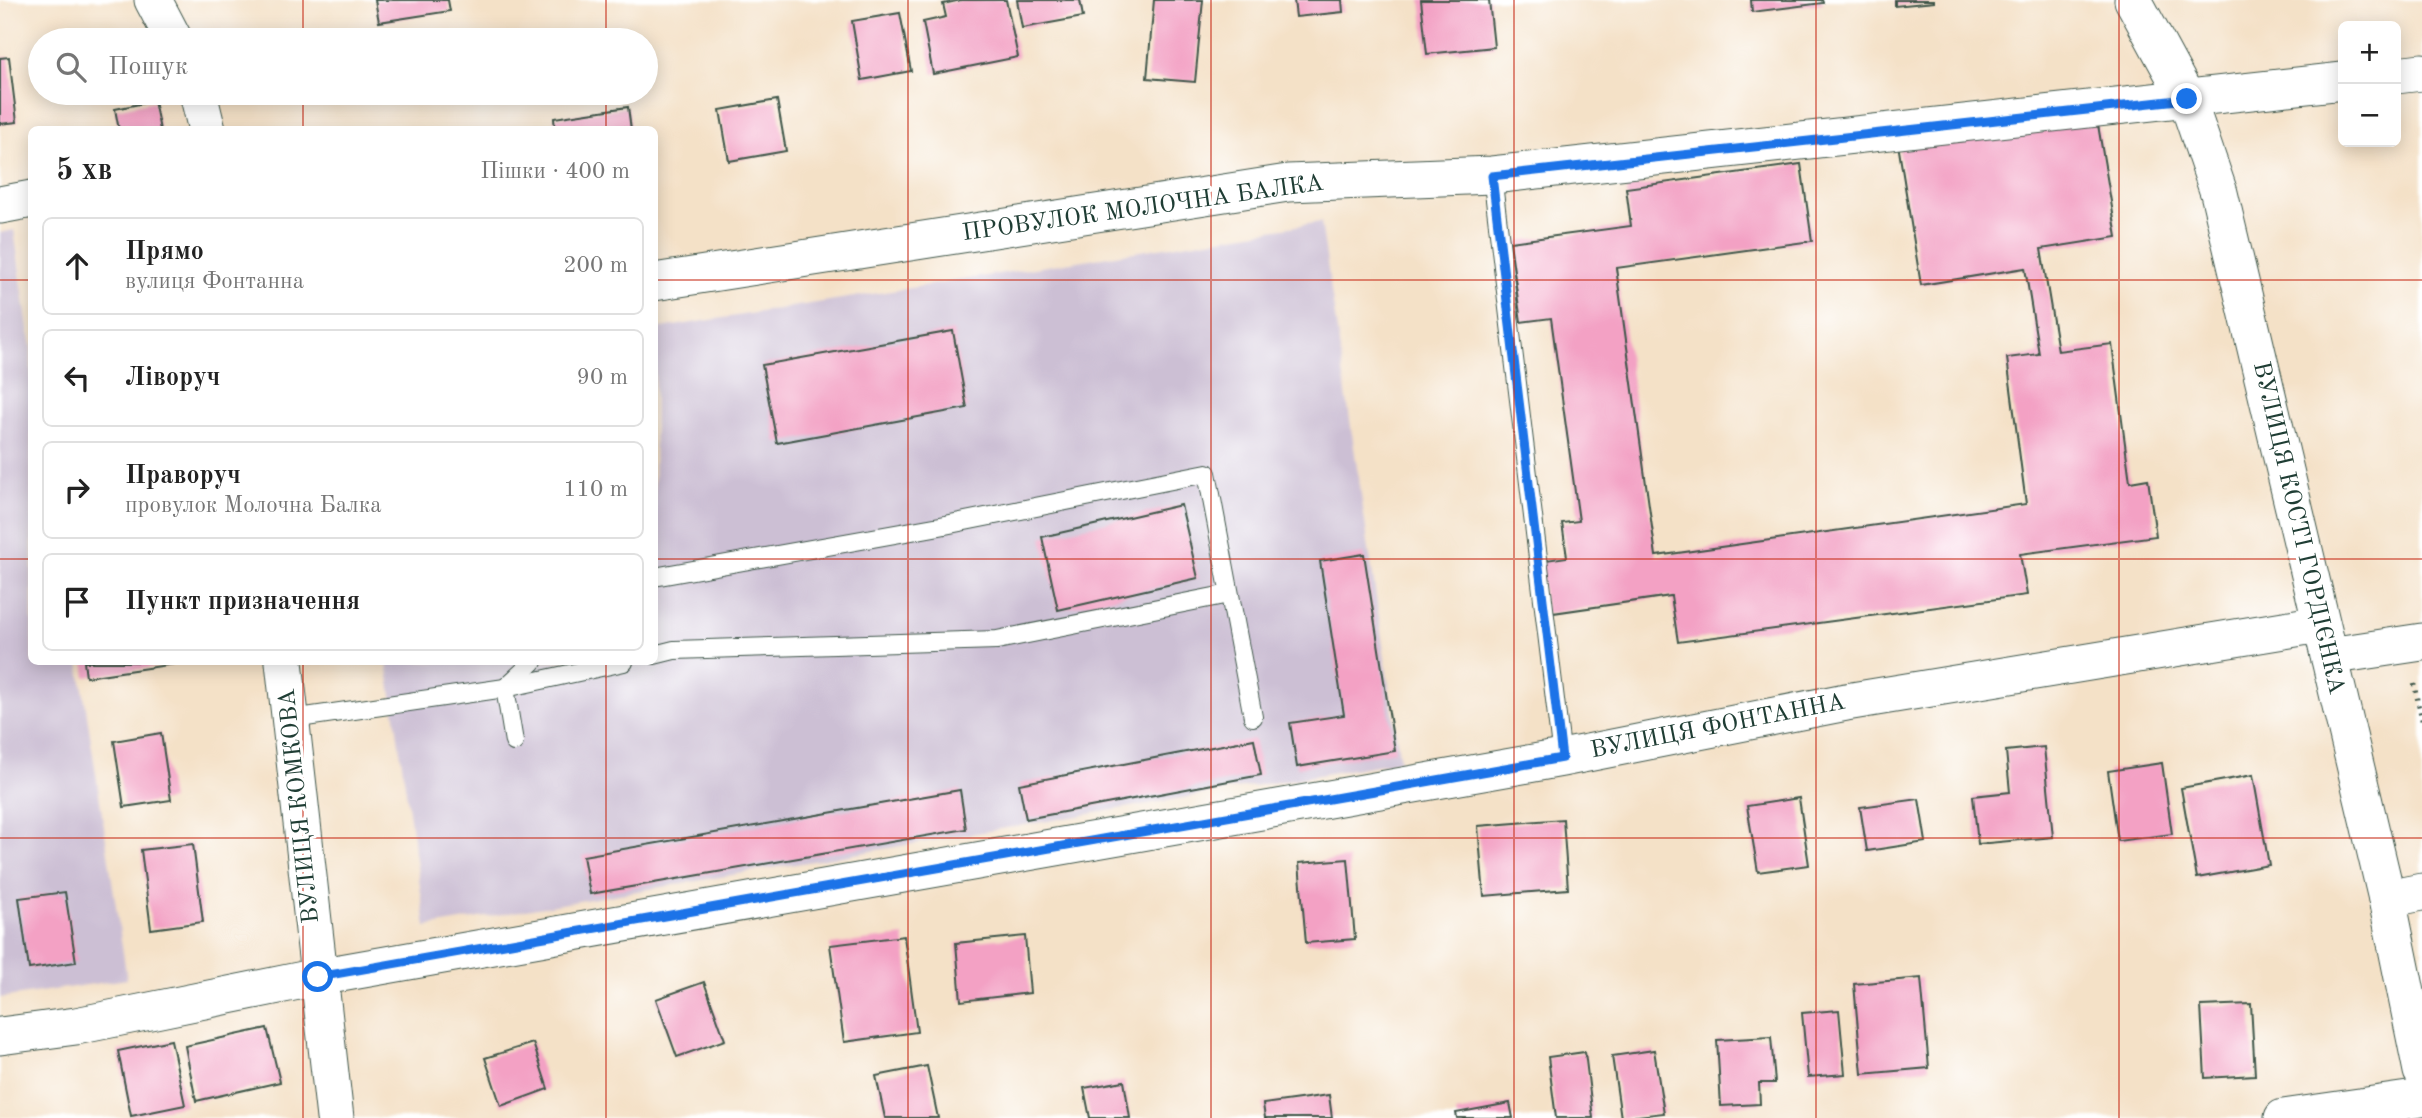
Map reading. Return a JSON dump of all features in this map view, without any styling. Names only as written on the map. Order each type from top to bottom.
[{"type":"street","points":[[153,0],[168,28]]},
{"type":"street","name":"ВУЛИЦЯ КОСТІ ГОРДІЄНКА","points":[[2133,0],[2187,99],[2219,193],[2324,640],[2405,896],[2422,1071]]},
{"type":"street","points":[[2401,74],[2422,72]]},
{"type":"street","name":"ПРОВУЛОК МОЛОЧНА БАЛКА","points":[[658,281],[1288,183],[1492,176],[2338,82]]},
{"type":"street","points":[[201,105],[206,126]]},
{"type":"street","points":[[0,205],[28,200]]},
{"type":"street","name":"ВУЛИЦЯ ФОНТАННА","points":[[0,1036],[76,1026],[318,977],[1562,758],[1846,702],[2324,640],[2422,642]]},
{"type":"street","name":"ВУЛИЦЯ КОМКОВА","points":[[284,665],[335,1118]]},
{"type":"street","points":[[2283,1118],[2422,1098]]},
{"type":"lane","points":[[1492,176],[1562,758]]},
{"type":"lane","points":[[658,576],[940,526],[1207,474],[1253,717]]},
{"type":"lane","points":[[658,653],[674,650],[997,640],[1229,594]]},
{"type":"lane","points":[[505,688],[530,665]]},
{"type":"lane","points":[[292,719],[505,688],[610,665]]},
{"type":"lane","points":[[505,688],[514,742]]},
{"type":"shaded area","points":[[1321,222],[1400,761],[426,927],[387,665],[658,665],[658,329]]},
{"type":"shaded area","points":[[14,230],[28,328],[28,665],[79,665],[127,979],[0,998],[0,233]]},
{"type":"building","points":[[375,0],[448,0],[450,11],[379,22]]},
{"type":"building","points":[[961,0],[1006,0],[1018,57],[933,74],[923,22],[946,17],[943,4]]},
{"type":"building","points":[[1017,0],[1080,0],[1083,17],[1022,28]]},
{"type":"building","points":[[1154,0],[1203,0],[1195,82],[1147,78]]},
{"type":"building","points":[[1294,0],[1342,0],[1343,12],[1296,17]]},
{"type":"building","points":[[1421,0],[1489,0],[1494,47],[1427,54]]},
{"type":"building","points":[[1751,0],[1822,0],[1823,3],[1752,12]]},
{"type":"building","points":[[1895,0],[1934,0],[1934,2],[1895,6]]},
{"type":"building","points":[[900,13],[911,71],[862,80],[852,21]]},
{"type":"building","points":[[9,57],[17,122],[0,124],[0,58]]},
{"type":"building","points":[[777,100],[786,151],[729,161],[720,110]]},
{"type":"building","points":[[155,105],[159,126],[118,126],[115,109]]},
{"type":"building","points":[[628,107],[630,126],[555,126],[554,118]]},
{"type":"building","points":[[2096,113],[2117,237],[2041,249],[2058,351],[2112,344],[2130,482],[2148,479],[2156,536],[2020,554],[2027,595],[1678,642],[1671,596],[1546,614],[1539,561],[1567,557],[1562,523],[1579,521],[1551,318],[1521,322],[1510,242],[1631,226],[1626,188],[1801,164],[1812,241],[1616,268],[1656,556],[2026,504],[2007,358],[2039,354],[2025,268],[1921,285],[1898,144]]},
{"type":"building","points":[[953,331],[967,408],[777,443],[762,365]]},
{"type":"building","points":[[1181,505],[1198,578],[1058,610],[1042,537]]},
{"type":"building","points":[[1364,554],[1395,751],[1297,767],[1290,723],[1344,715],[1320,561]]},
{"type":"building","points":[[84,665],[168,665],[86,677]]},
{"type":"building","points":[[161,733],[171,800],[124,807],[114,741]]},
{"type":"building","points":[[1254,739],[1261,775],[1026,819],[1019,784]]},
{"type":"building","points":[[2044,747],[2053,837],[1978,844],[1973,796],[2010,792],[2006,751]]},
{"type":"building","points":[[2162,763],[2172,834],[2118,841],[2108,771]]},
{"type":"building","points":[[2253,775],[2269,865],[2197,878],[2181,788]]},
{"type":"building","points":[[960,790],[966,829],[590,894],[583,856]]},
{"type":"building","points":[[1799,798],[1809,865],[1758,872],[1747,806]]},
{"type":"building","points":[[1919,799],[1926,842],[1867,851],[1860,807]]},
{"type":"building","points":[[1563,819],[1568,889],[1484,896],[1478,826]]},
{"type":"building","points":[[193,844],[203,922],[151,929],[141,850]]},
{"type":"building","points":[[1348,859],[1355,939],[1306,943],[1299,863]]},
{"type":"building","points":[[65,892],[76,962],[29,969],[19,898]]},
{"type":"building","points":[[904,936],[917,1032],[844,1042],[830,945]]},
{"type":"building","points":[[1025,936],[1030,993],[961,1001],[956,943]]},
{"type":"building","points":[[1921,978],[1929,1068],[1862,1074],[1854,984]]},
{"type":"building","points":[[704,982],[725,1040],[677,1057],[656,999]]},
{"type":"building","points":[[2251,1004],[2255,1075],[2205,1078],[2201,1006]]},
{"type":"building","points":[[1839,1010],[1845,1074],[1808,1077],[1802,1013]]},
{"type":"building","points":[[267,1028],[280,1082],[196,1101],[185,1046]]},
{"type":"building","points":[[1771,1037],[1775,1083],[1759,1083],[1760,1104],[1721,1106],[1717,1040]]},
{"type":"building","points":[[171,1040],[185,1105],[131,1116],[118,1051]]},
{"type":"building","points":[[533,1043],[548,1089],[501,1106],[485,1058]]},
{"type":"building","points":[[1654,1050],[1664,1113],[1621,1118],[1612,1056]]},
{"type":"building","points":[[1585,1052],[1593,1118],[1556,1118],[1548,1057]]},
{"type":"building","points":[[927,1066],[938,1118],[885,1118],[876,1076]]},
{"type":"building","points":[[1124,1081],[1130,1118],[1090,1118],[1084,1088]]},
{"type":"building","points":[[1329,1095],[1332,1118],[1265,1118],[1263,1104]]},
{"type":"building","points":[[1510,1103],[1513,1118],[1457,1118],[1456,1113]]},
{"type":"route","points":[[318,977],[1562,758],[1492,176],[2187,99]]}]
